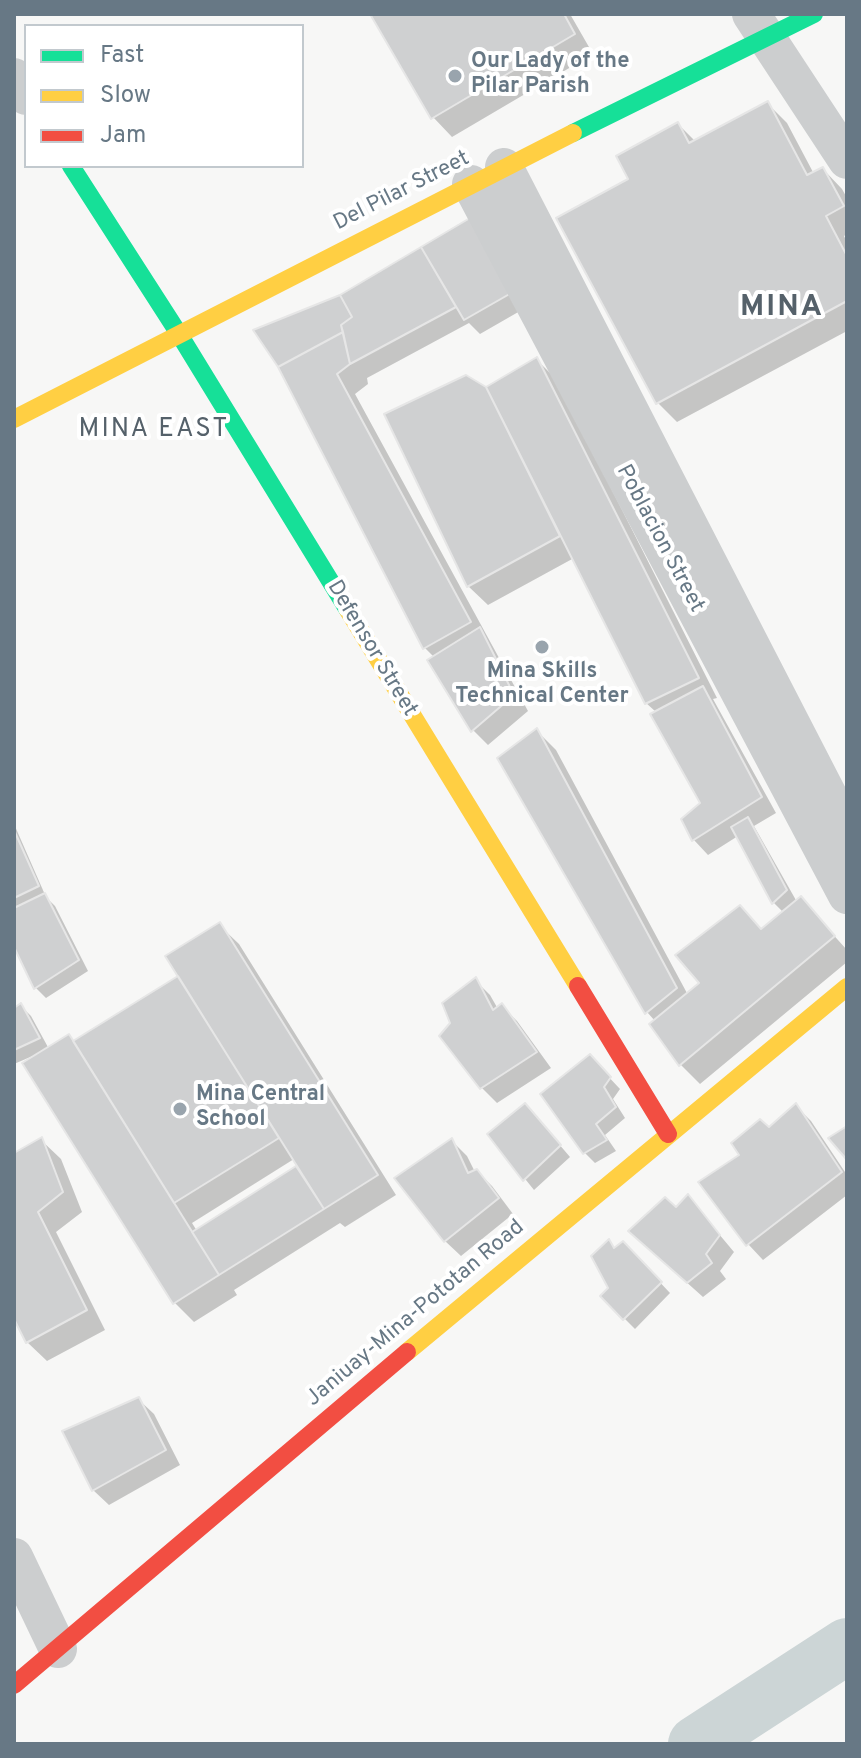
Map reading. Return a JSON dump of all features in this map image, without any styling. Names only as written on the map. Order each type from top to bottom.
[{"type":"street","name":"Del Pilar Street","points":[[14,419],[488,175],[758,26],[814,14]]},
{"type":"street","points":[[758,26],[847,160]]},
{"type":"street","name":"Defensor Street","points":[[72,168],[179,334],[668,1134]]},
{"type":"street","name":"Poblacion Street","points":[[488,175],[847,832]]},
{"type":"street","name":"Poblacion Street","points":[[488,175],[847,895]]},
{"type":"street","name":"Janiuay-Mina-Pototan Road","points":[[16,1683],[372,1381],[847,987]]},
{"type":"street","points":[[14,1557],[58,1649]]},
{"type":"building","name":"Our Lady of the Pilar Parish","points":[[370,14],[564,14],[575,34],[431,119]]},
{"type":"building","points":[[768,101],[807,175],[823,167],[844,206],[826,216],[847,256],[847,301],[656,404],[556,218],[628,179],[616,156],[678,122],[689,143]]},
{"type":"building","points":[[470,218],[513,292],[464,320],[421,247]]},
{"type":"building","points":[[421,247],[456,307],[350,364],[341,325],[352,317],[340,295]]},
{"type":"building","points":[[340,295],[352,317],[341,325],[343,332],[278,367],[253,330]]},
{"type":"building","points":[[343,332],[350,364],[337,374],[471,622],[423,649],[278,367]]},
{"type":"building","points":[[537,357],[699,678],[645,704],[486,387]]},
{"type":"building","points":[[466,375],[486,387],[560,536],[467,587],[384,414]]},
{"type":"building","points":[[480,627],[514,695],[471,732],[427,660]]},
{"type":"building","points":[[703,686],[762,797],[692,841],[681,819],[700,803],[650,714]]},
{"type":"building","points":[[537,728],[677,988],[645,1014],[497,758]]},
{"type":"building","points":[[748,817],[787,890],[772,904],[731,827]]},
{"type":"building","points":[[14,830],[39,886],[14,898]]},
{"type":"building","points":[[45,893],[79,960],[34,989],[14,947],[14,908]]},
{"type":"building","points":[[801,896],[835,936],[679,1066],[649,1024],[699,983],[675,955],[740,905],[761,929]]},
{"type":"building","points":[[220,922],[378,1175],[324,1209],[165,956]]},
{"type":"building","points":[[178,976],[279,1138],[174,1203],[73,1041]]},
{"type":"building","points":[[476,977],[493,1010],[502,1003],[537,1052],[480,1089],[439,1036],[450,1023],[442,1003]]},
{"type":"building","points":[[21,1003],[40,1038],[14,1050],[14,1008]]},
{"type":"building","points":[[69,1034],[219,1275],[173,1304],[22,1063]]},
{"type":"building","points":[[590,1054],[611,1077],[604,1087],[616,1107],[596,1124],[607,1140],[583,1154],[540,1094]]},
{"type":"building","points":[[525,1103],[561,1145],[523,1181],[487,1134]]},
{"type":"building","points":[[796,1103],[842,1172],[746,1246],[698,1182],[739,1155],[731,1143],[760,1119],[769,1127]]},
{"type":"building","points":[[847,1126],[847,1160],[828,1138]]},
{"type":"building","points":[[42,1137],[63,1192],[38,1212],[87,1310],[26,1343],[14,1319],[14,1153]]},
{"type":"building","points":[[452,1138],[468,1173],[477,1169],[499,1198],[444,1242],[394,1178]]},
{"type":"building","points":[[296,1166],[324,1209],[219,1275],[192,1232]]},
{"type":"building","points":[[688,1194],[720,1235],[706,1254],[712,1263],[687,1283],[628,1231],[665,1197],[676,1207]]},
{"type":"building","points":[[609,1239],[614,1248],[623,1241],[662,1282],[623,1320],[600,1296],[608,1288],[591,1256]]},
{"type":"building","points":[[139,1397],[166,1450],[92,1491],[62,1431]]},
{"type":"waterway","points":[[696,1744],[847,1646]]},
{"type":"traffic: fast","points":[[573,133],[814,14]]},
{"type":"traffic: fast","points":[[72,168],[179,334],[348,610]]},
{"type":"traffic: slow","points":[[14,419],[573,133]]},
{"type":"traffic: slow","points":[[348,610],[578,986]]},
{"type":"traffic: slow","points":[[407,1352],[847,987]]},
{"type":"traffic: jam","points":[[578,986],[668,1134]]},
{"type":"traffic: jam","points":[[14,1685],[407,1352]]},
{"type":"place","name":"Our Lady of the Pilar Parish","points":[[455,76]]},
{"type":"place","name":"Mina Skills Technical Center","points":[[542,647]]},
{"type":"place","name":"Mina Central School","points":[[180,1109]]},
{"type":"district","name":"MINA","points":[[782,309]]},
{"type":"district","name":"MINA EAST","points":[[154,431]]}]
